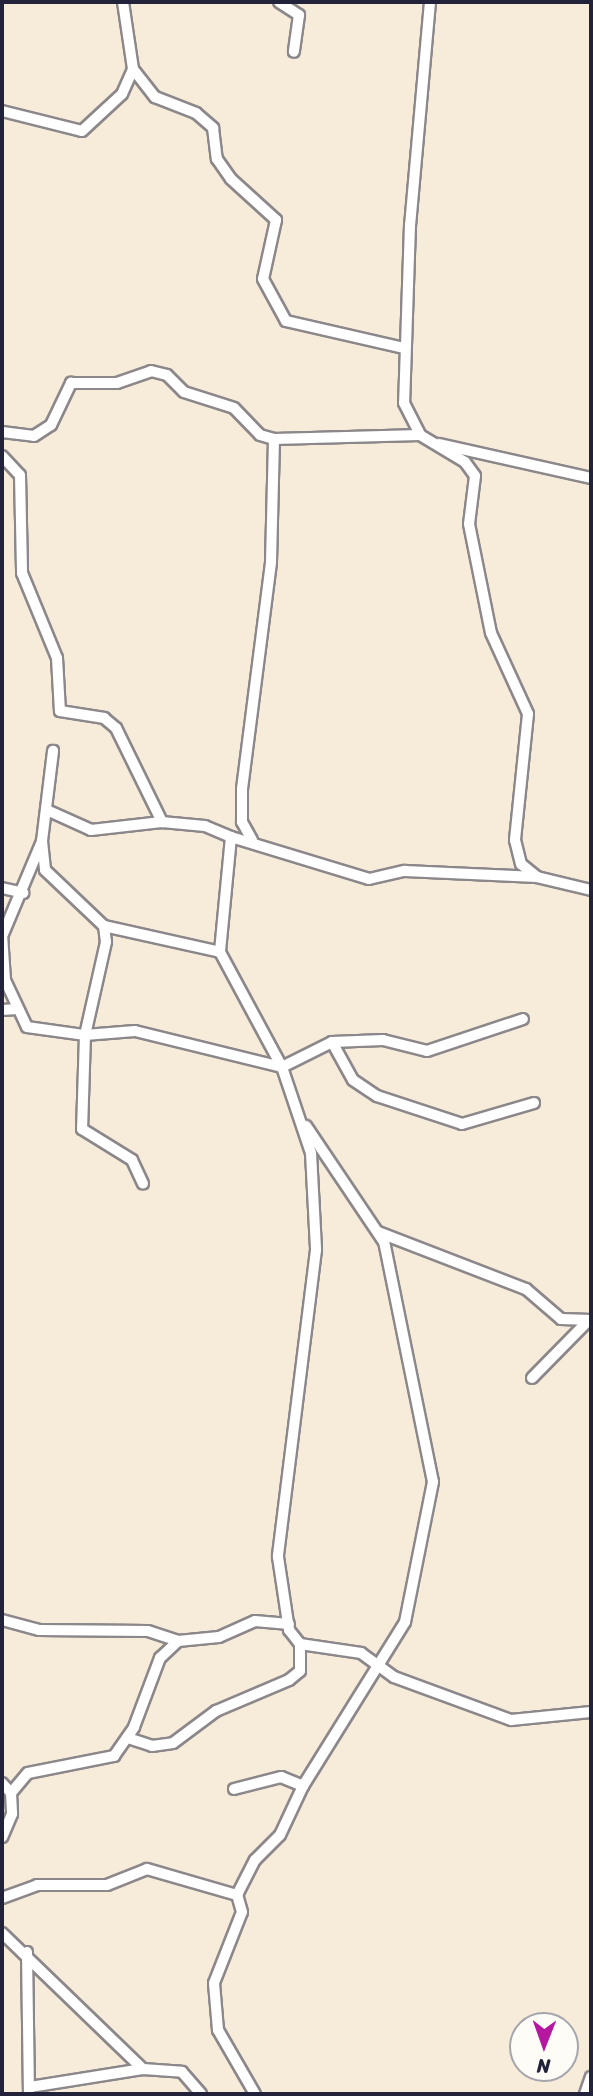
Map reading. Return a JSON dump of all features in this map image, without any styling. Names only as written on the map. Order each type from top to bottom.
[{"type":"street","points":[[123,2],[133,69],[155,97],[196,113],[213,128],[217,159],[231,179],[276,220],[263,279],[286,321],[404,348]]},
{"type":"street","points":[[279,2],[299,15],[294,52]]},
{"type":"street","points":[[420,435],[404,403],[404,348],[430,2]]},
{"type":"street","points":[[2,111],[82,131],[122,94],[133,69]]},
{"type":"street","points":[[2,432],[34,436],[51,425],[71,383],[117,383],[151,371],[167,375],[184,391],[234,408],[260,435],[275,439],[420,435],[435,443],[475,475],[470,524],[491,633],[528,714],[515,840],[522,864],[537,877]]},
{"type":"street","points":[[252,840],[242,821],[242,789],[271,562],[275,439]]},
{"type":"street","points":[[435,443],[591,478]]},
{"type":"street","points":[[2,456],[20,475],[22,573],[57,658],[60,711],[104,718],[116,728],[162,822]]},
{"type":"street","points":[[53,751],[42,841],[45,870],[104,926],[220,951]]},
{"type":"street","points":[[49,811],[91,830],[162,822],[205,826],[231,836],[252,840],[330,871],[369,878],[405,871],[537,877],[591,890]]},
{"type":"street","points":[[128,1738],[152,1746],[173,1743],[216,1711],[289,1680],[300,1671],[300,1644],[289,1624],[278,1557],[317,1237],[303,1123],[282,1067],[220,951],[231,836]]},
{"type":"street","points":[[42,841],[23,893],[2,934],[5,980],[16,1009],[27,1027],[85,1035],[135,1031],[282,1067],[332,1042],[383,1040],[427,1051],[523,1019]]},
{"type":"street","points":[[2,888],[23,893]]},
{"type":"street","points":[[104,926],[96,999],[85,1035],[82,1129],[132,1160],[143,1184]]},
{"type":"street","points":[[2,1010],[16,1009]]},
{"type":"street","points":[[332,1042],[353,1080],[377,1096],[462,1124],[534,1103]]},
{"type":"street","points":[[256,2094],[218,2030],[214,1983],[242,1912],[237,1895],[255,1860],[281,1835],[303,1786],[382,1667],[416,1589],[433,1482],[395,1278],[378,1231],[303,1123]]},
{"type":"street","points":[[378,1231],[526,1289],[561,1319],[589,1321]]},
{"type":"street","points":[[532,1378],[589,1321]]},
{"type":"street","points":[[2,1620],[39,1630],[148,1631],[178,1641],[219,1637],[255,1621],[289,1624]]},
{"type":"street","points":[[2,1837],[11,1822],[11,1793],[28,1773],[114,1756],[128,1738],[160,1658],[178,1641]]},
{"type":"street","points":[[300,1644],[361,1653],[382,1667],[511,1720],[591,1712]]},
{"type":"street","points":[[234,1789],[281,1777],[303,1786]]},
{"type":"street","points":[[2,1783],[11,1793]]},
{"type":"street","points":[[2,1898],[37,1885],[107,1885],[147,1869],[237,1895]]},
{"type":"street","points":[[2,1933],[27,1952],[81,2015],[121,2043],[143,2070]]},
{"type":"street","points":[[27,1952],[24,2069],[29,2091],[143,2070],[182,2072],[201,2094]]},
{"type":"street","points":[[585,2094],[591,2077]]}]
